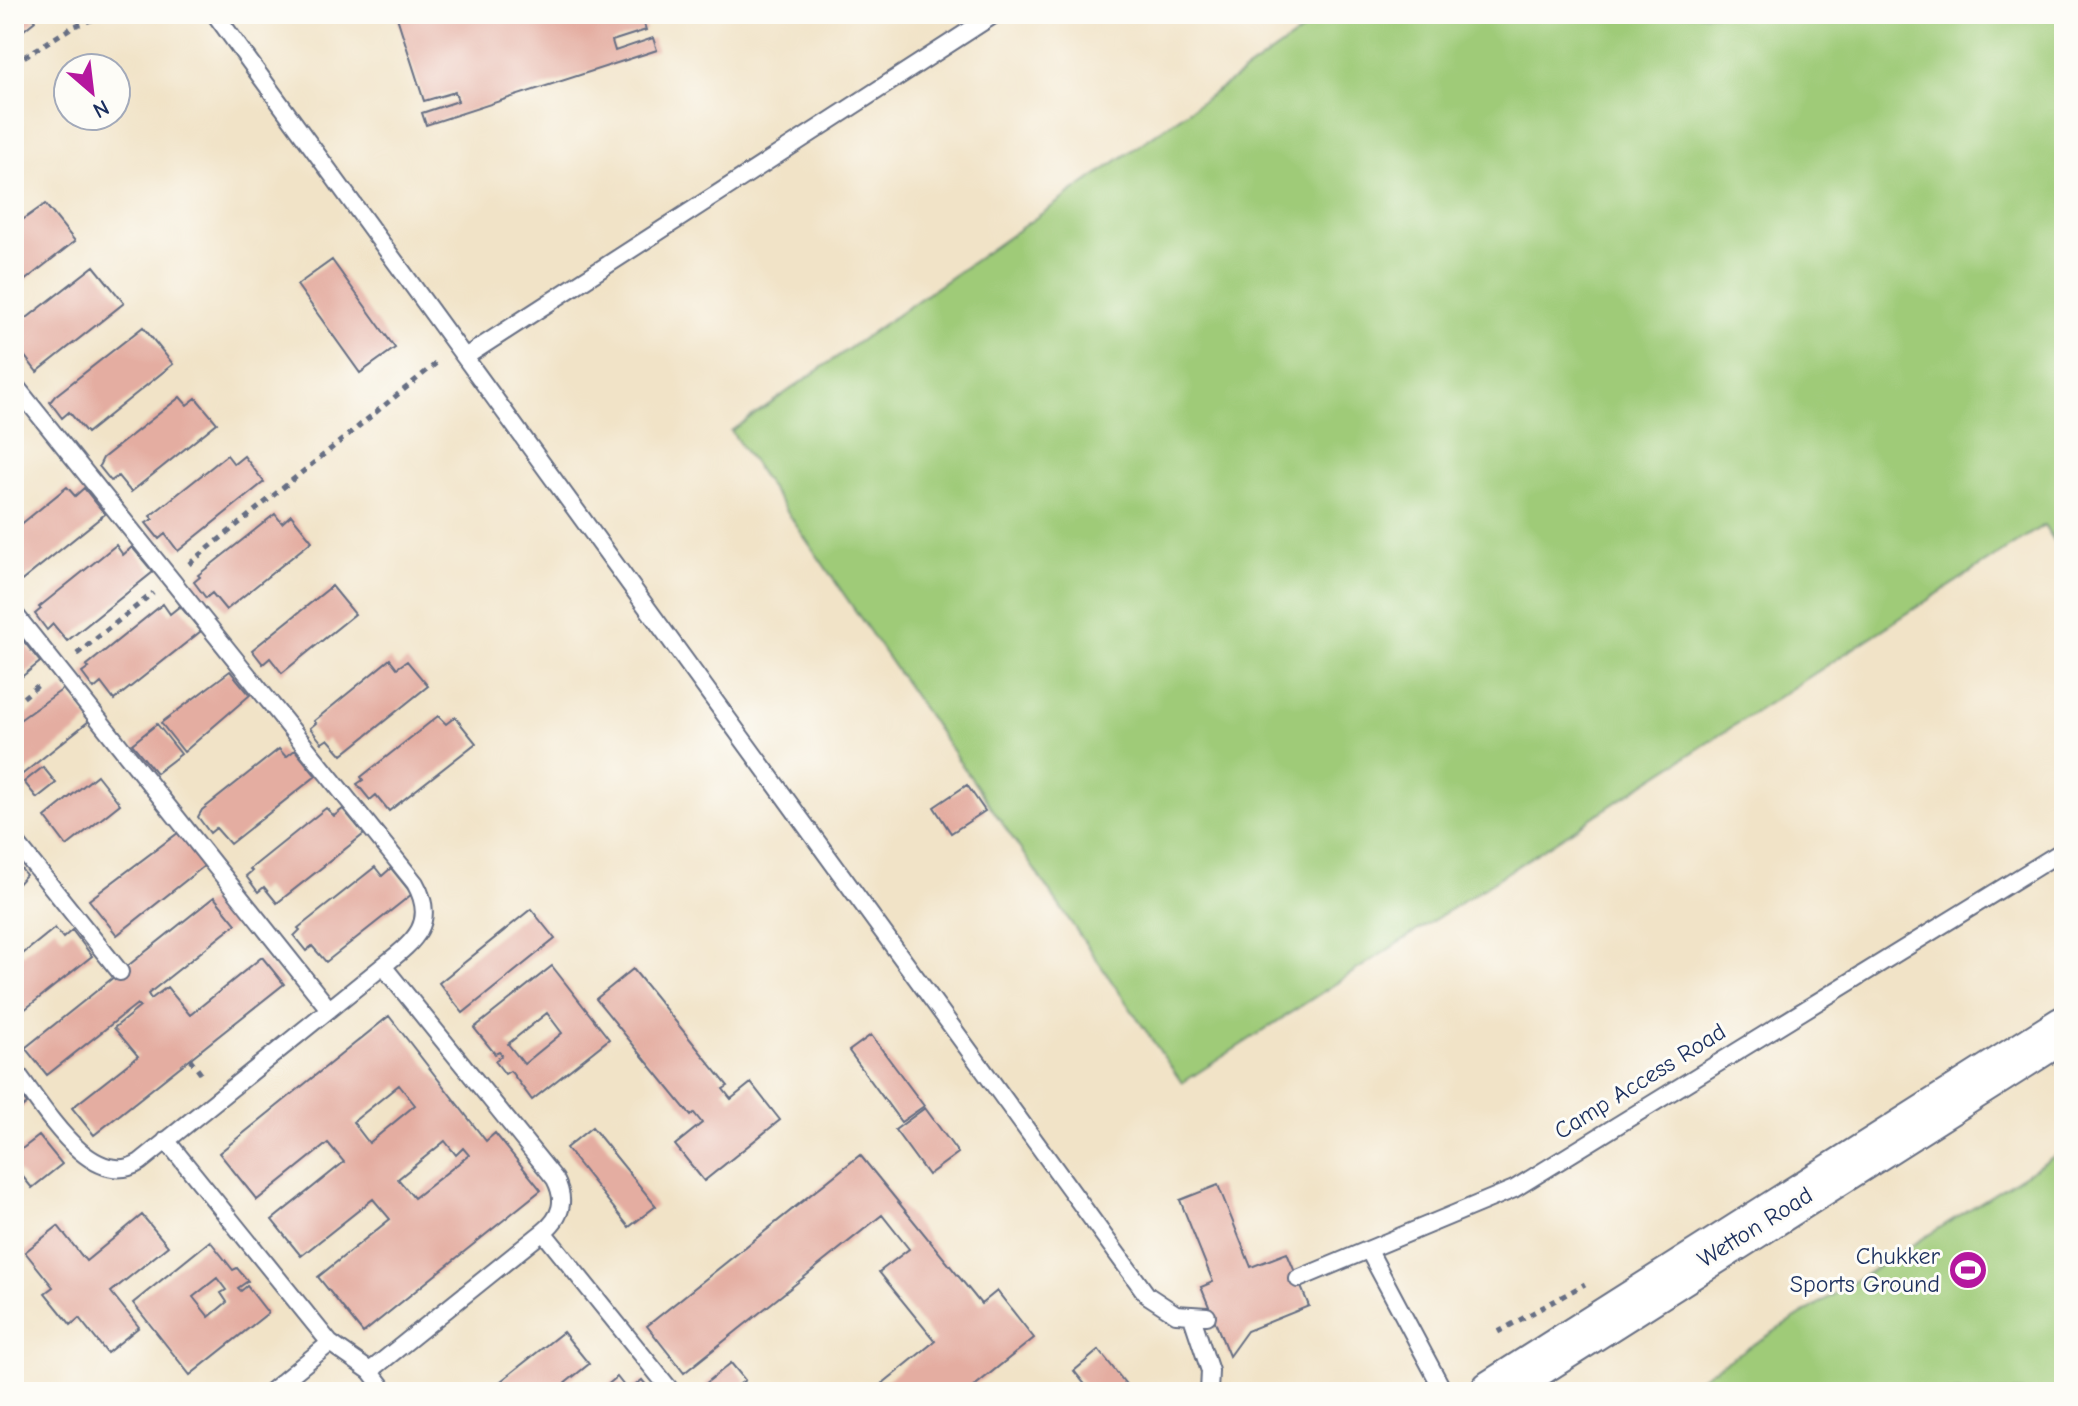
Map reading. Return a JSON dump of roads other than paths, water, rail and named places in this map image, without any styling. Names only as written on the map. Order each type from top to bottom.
[{"type":"main road","name":"Wetton Road","points":[[1493,1392],[2064,1032]]},
{"type":"lane","points":[[215,14],[1147,1295],[1161,1307],[1200,1317],[1210,1371],[1209,1392]]},
{"type":"lane","points":[[461,352],[995,14]]},
{"type":"lane","points":[[14,384],[421,894],[425,907],[420,932],[383,966],[132,1166],[116,1170],[94,1165],[14,1069]]},
{"type":"lane","points":[[14,613],[329,1009]]},
{"type":"lane","points":[[14,840],[120,972]]},
{"type":"lane","name":"Camp Access Road","points":[[1298,1279],[1514,1189],[2064,850]]},
{"type":"lane","points":[[370,1371],[543,1232],[558,1217],[561,1207],[555,1179],[383,966]]},
{"type":"lane","points":[[166,1140],[330,1343],[370,1371],[386,1392]]},
{"type":"lane","points":[[543,1232],[672,1392]]},
{"type":"lane","points":[[1369,1251],[1444,1392]]},
{"type":"lane","points":[[270,1392],[330,1343]]},
{"type":"place","name":"Chukker Sports Ground","points":[[1968,1270]]}]
